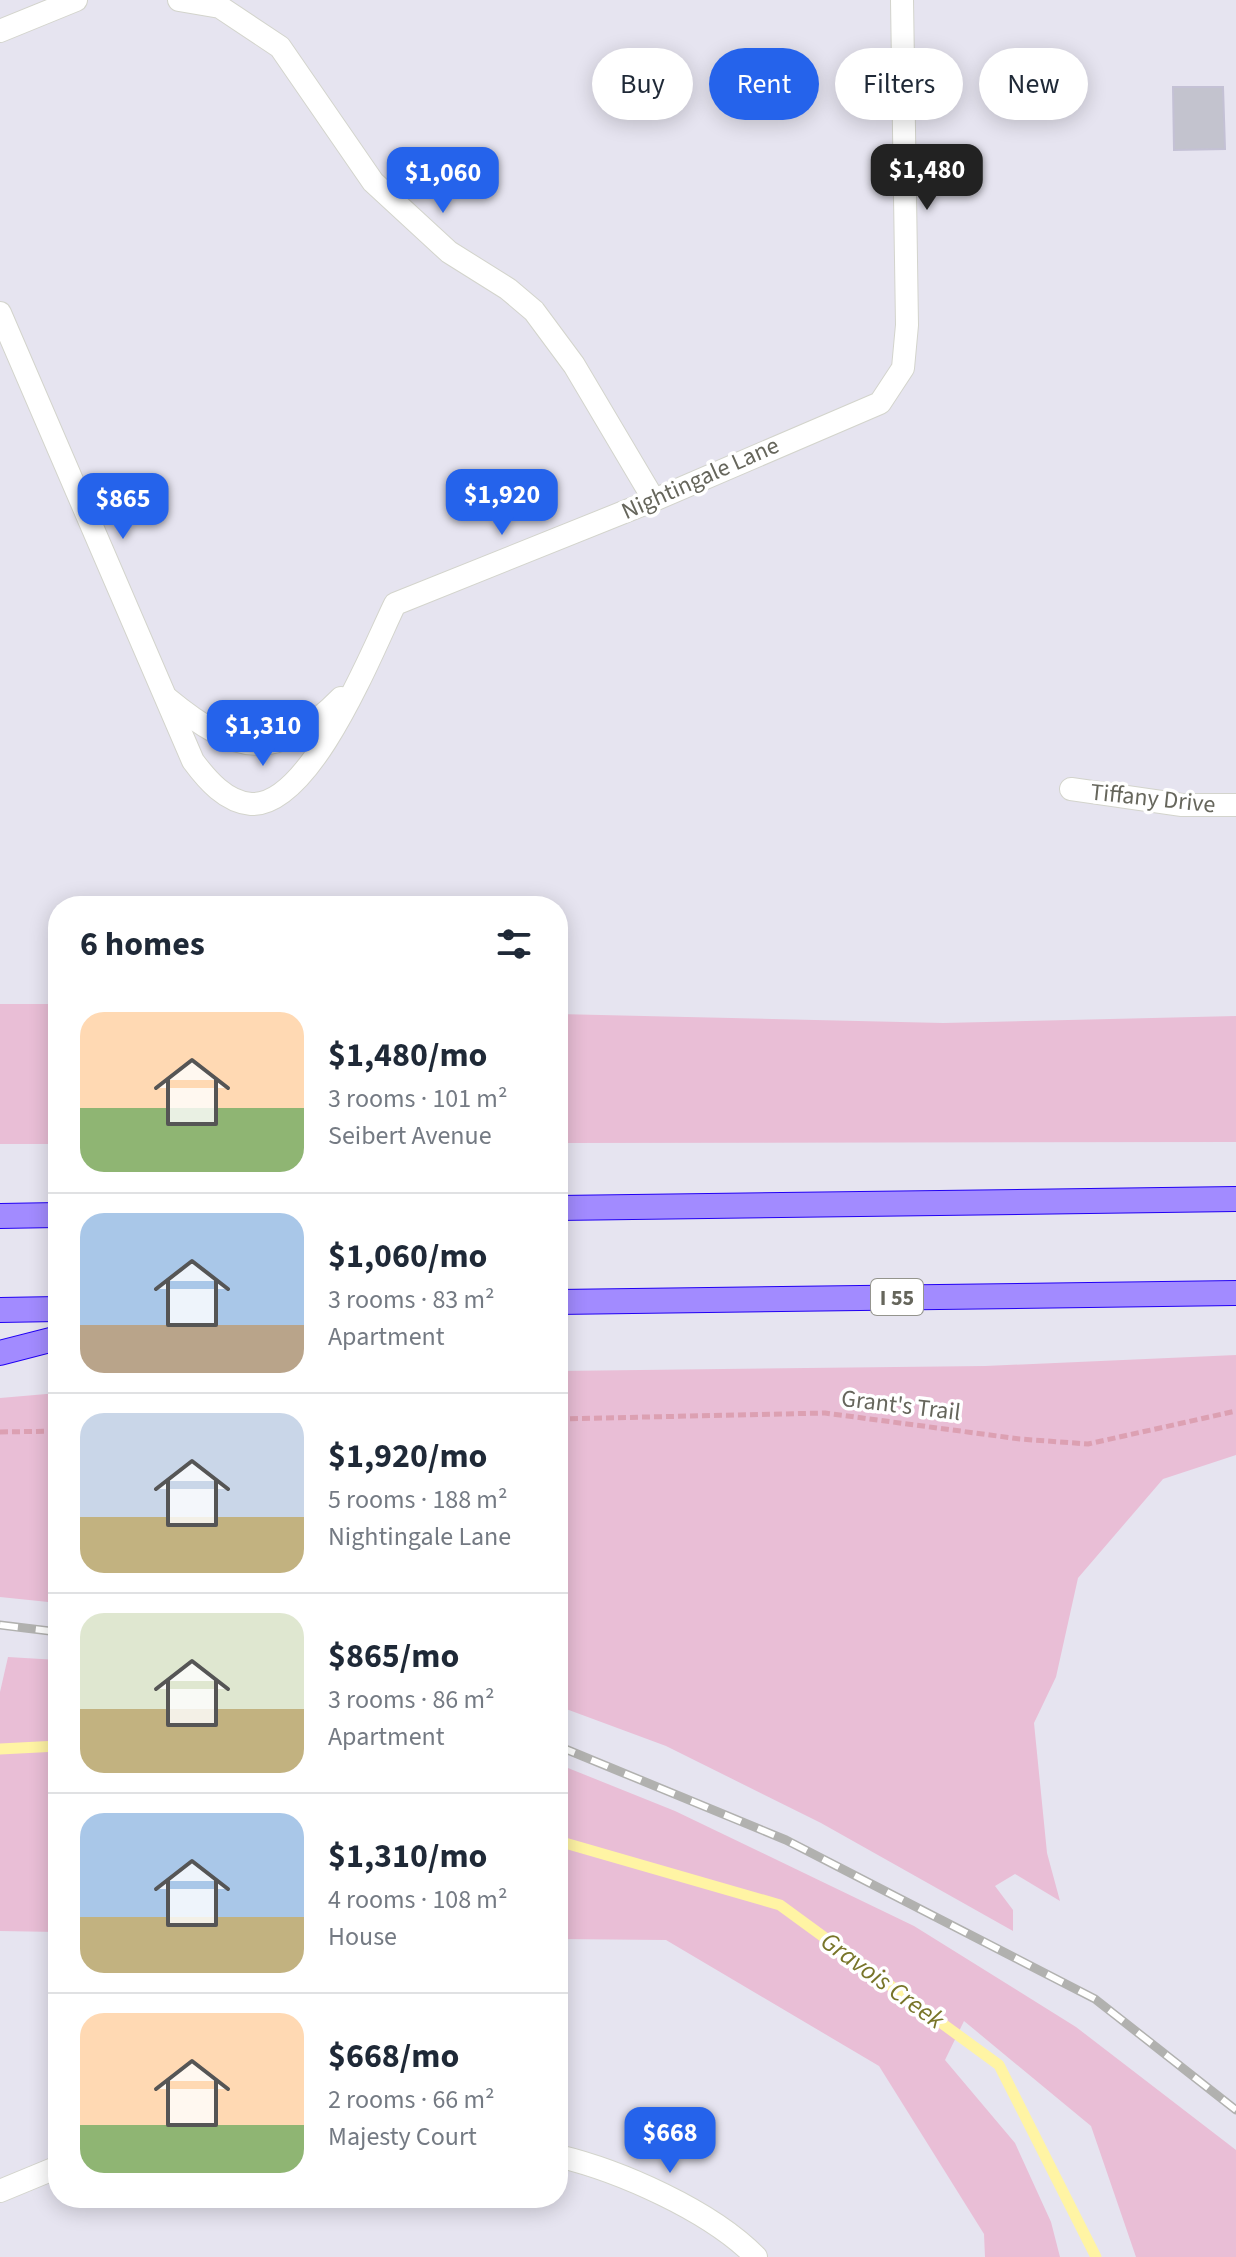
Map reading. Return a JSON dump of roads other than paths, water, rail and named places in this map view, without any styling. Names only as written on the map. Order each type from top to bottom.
[{"type":"highway","points":[[568,1208],[1236,1199]]},
{"type":"highway","points":[[0,1216],[48,1215]]},
{"type":"highway","name":"I 55","points":[[568,1302],[1236,1293]]},
{"type":"highway","points":[[0,1310],[48,1309]]},
{"type":"highway","points":[[0,1353],[48,1341]]},
{"type":"street","points":[[0,31],[76,0]]},
{"type":"street","points":[[179,0],[220,7],[280,47],[373,182],[449,252],[508,289],[534,311],[574,365],[654,500]]},
{"type":"street","name":"Nightingale Lane","points":[[164,695],[193,761],[213,788],[251,804],[275,799],[293,785],[324,744],[395,604],[654,500],[811,429],[880,403],[903,368],[907,325],[902,0]]},
{"type":"street","points":[[0,313],[164,695],[203,728],[254,747],[292,737],[323,716],[354,685]]},
{"type":"street","name":"Tiffany Drive","points":[[1071,789],[1182,805],[1236,805]]},
{"type":"street","points":[[568,2158],[607,2168],[733,2234],[751,2255]]},
{"type":"street","points":[[0,2191],[48,2171]]},
{"type":"waterway","name":"Gravois Creek","points":[[0,1749],[48,1747]]},
{"type":"waterway","name":"Gravois Creek","points":[[568,1844],[780,1905],[999,2065],[1096,2257]]},
{"type":"railway","points":[[0,1625],[48,1631]]},
{"type":"railway","points":[[568,1750],[786,1840],[1095,1999],[1236,2110]]}]
